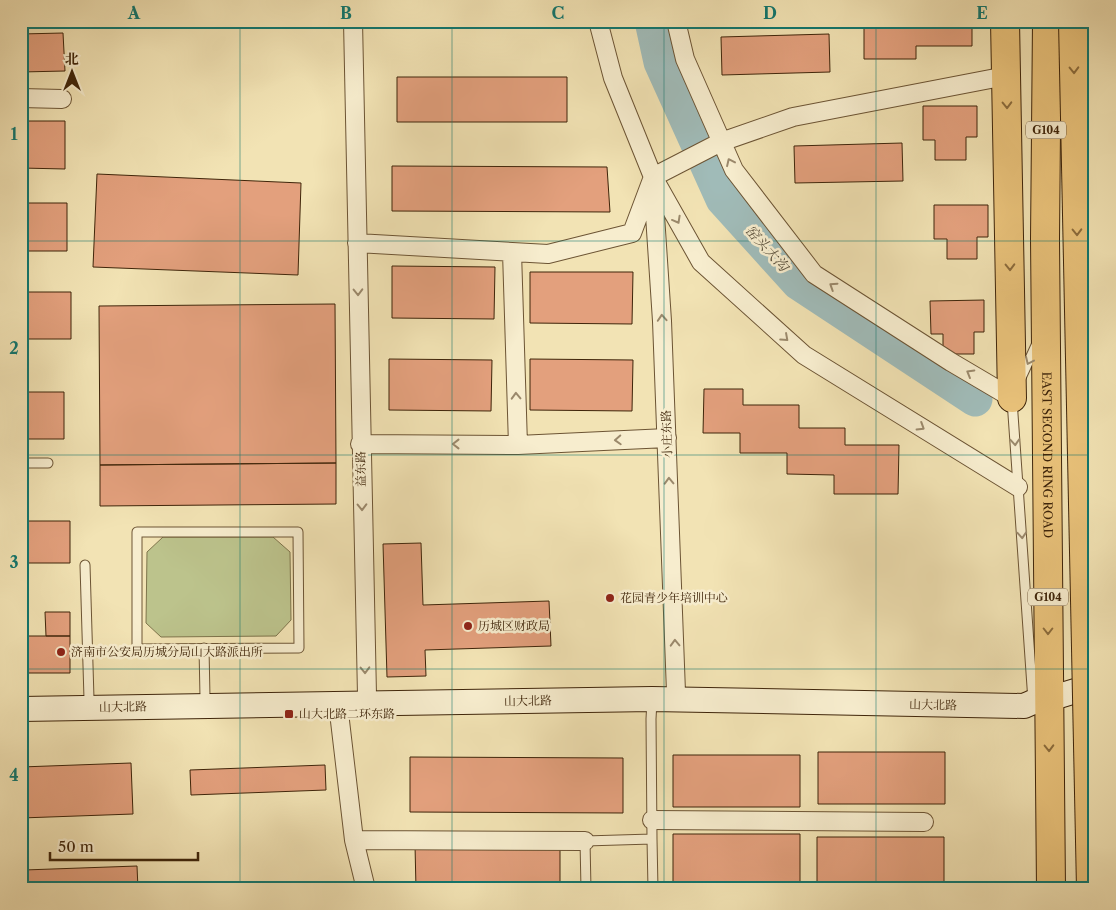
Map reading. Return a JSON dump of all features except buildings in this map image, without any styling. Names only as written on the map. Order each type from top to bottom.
[{"type":"highway","points":[[1006,21],[1012,398]]},
{"type":"highway","points":[[1032,21],[1034,115],[1045,238]]},
{"type":"highway","name":"EAST SECOND RING ROAD","points":[[1047,21],[1045,238],[1047,494],[1041,700],[1051,889]]},
{"type":"highway","points":[[1073,21],[1091,889]]},
{"type":"main road","points":[[1041,700],[1095,685]]},
{"type":"main road","name":"山大北路","points":[[21,700],[628,691],[1041,700]]},
{"type":"main road","name":"山大北路","points":[[21,709],[652,699],[1020,706],[1041,700]]},
{"type":"street","name":"益东路","points":[[353,21],[360,444],[367,695]]},
{"type":"street","points":[[598,21],[613,78],[653,177],[701,262],[804,355],[1018,487]]},
{"type":"street","points":[[676,21],[685,59],[734,170],[814,274],[951,362],[1012,398]]},
{"type":"street","points":[[357,243],[548,254],[632,233],[653,177],[721,142],[793,117],[1006,76]]},
{"type":"street","points":[[21,98],[62,99]]},
{"type":"street","name":"小庄东路","points":[[653,177],[662,322],[676,692]]},
{"type":"street","points":[[512,252],[518,445]]},
{"type":"street","points":[[360,444],[518,445],[667,438]]},
{"type":"street","points":[[338,704],[354,840],[366,889]]},
{"type":"street","points":[[652,820],[924,822]]},
{"type":"street","points":[[354,840],[585,842]]},
{"type":"lane","points":[[1041,700],[1018,487],[1012,398],[1046,324]]},
{"type":"lane","points":[[21,463],[48,463]]},
{"type":"lane","points":[[137,532],[298,532],[298,648],[204,648],[137,649],[137,532]]},
{"type":"lane","points":[[85,565],[89,699]]},
{"type":"lane","points":[[204,648],[205,697]]},
{"type":"lane","points":[[652,699],[653,889]]},
{"type":"lane","points":[[586,889],[585,842],[652,839]]},
{"type":"green space","points":[[163,537],[273,537],[290,552],[291,620],[276,636],[161,637],[146,623],[147,552]]},
{"type":"waterway","name":"窑头大沟","points":[[652,21],[661,62],[723,199],[799,283],[975,399]]},
{"type":"place","name":"花园青少年培训中心","points":[[610,598]]},
{"type":"place","name":"历城区财政局","points":[[468,626]]},
{"type":"place","name":"济南市公安局历城分局山大路派出所","points":[[61,652]]},
{"type":"place","name":"山大北路二环东路","points":[[289,714]]}]
